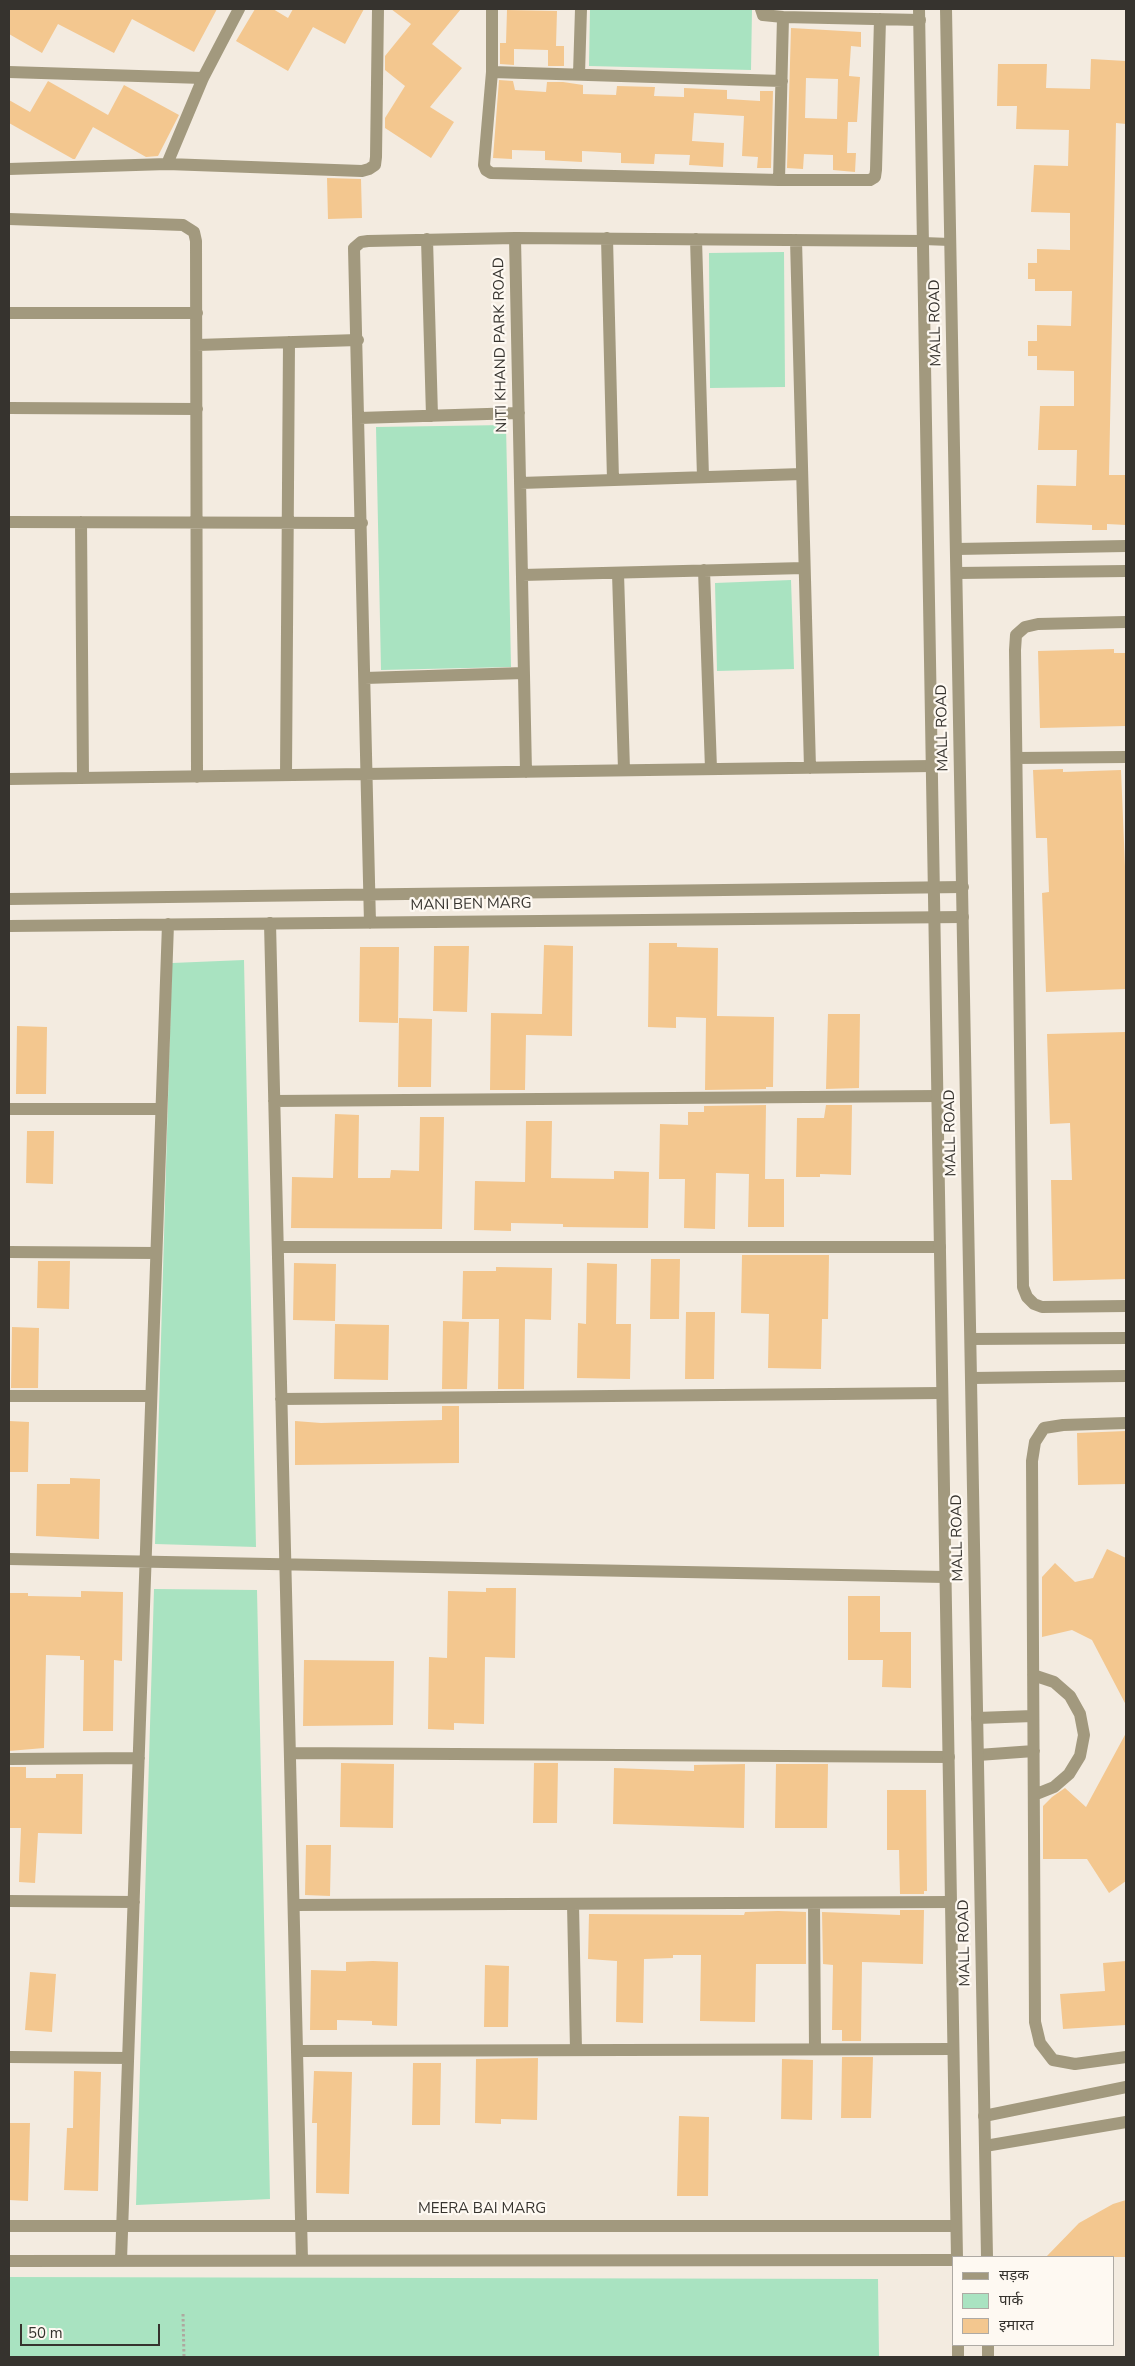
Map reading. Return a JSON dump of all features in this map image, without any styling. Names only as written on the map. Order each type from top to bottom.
[{"type":"street","points":[[167,164],[204,78],[239,9]]},
{"type":"street","points":[[9,169],[167,164],[362,171],[375,165],[378,9]]},
{"type":"street","points":[[492,9],[492,72],[484,165],[486,170],[492,173],[864,181],[874,177],[876,170],[880,19]]},
{"type":"street","points":[[580,74],[581,9]]},
{"type":"street","points":[[761,9],[763,15],[783,18],[880,19],[920,14]]},
{"type":"street","name":"MALL ROAD","points":[[946,9],[987,2256]]},
{"type":"street","name":"MALL ROAD","points":[[920,14],[957,2256]]},
{"type":"street","points":[[779,180],[783,18]]},
{"type":"street","points":[[9,72],[204,78]]},
{"type":"street","points":[[492,72],[782,81]]},
{"type":"street","points":[[9,219],[183,225],[190,228],[196,241],[198,777]]},
{"type":"street","points":[[515,238],[923,241]]},
{"type":"street","name":"NITI KHAND PARK ROAD","points":[[370,922],[360,418],[354,248],[361,242],[515,238],[526,772]]},
{"type":"street","points":[[607,238],[614,480]]},
{"type":"street","points":[[427,239],[432,416]]},
{"type":"street","points":[[696,239],[703,477]]},
{"type":"street","points":[[796,240],[810,768]]},
{"type":"street","points":[[9,312],[196,312]]},
{"type":"street","points":[[197,346],[358,340]]},
{"type":"street","points":[[286,775],[289,342]]},
{"type":"street","points":[[9,408],[197,409]]},
{"type":"street","points":[[360,418],[519,413]]},
{"type":"street","points":[[520,483],[802,474]]},
{"type":"street","points":[[9,522],[362,523]]},
{"type":"street","points":[[81,522],[83,778]]},
{"type":"street","points":[[956,549],[1126,546]]},
{"type":"street","points":[[522,575],[804,568]]},
{"type":"street","points":[[704,570],[711,769]]},
{"type":"street","points":[[957,572],[1126,571]]},
{"type":"street","points":[[618,573],[624,770]]},
{"type":"street","points":[[1126,622],[1038,624],[1025,627],[1016,635],[1023,1287],[1027,1297],[1034,1304],[1042,1307],[1126,1306]]},
{"type":"street","points":[[365,678],[524,673]]},
{"type":"street","points":[[1017,758],[1126,757]]},
{"type":"street","points":[[9,779],[932,766]]},
{"type":"street","name":"MANI BEN MARG","points":[[9,900],[963,887]]},
{"type":"street","name":"MANI BEN MARG","points":[[9,926],[963,918]]},
{"type":"street","points":[[270,923],[302,2260]]},
{"type":"street","points":[[121,2260],[168,924]]},
{"type":"street","points":[[274,1101],[938,1096]]},
{"type":"street","points":[[9,1109],[161,1109]]},
{"type":"street","points":[[278,1247],[940,1246]]},
{"type":"street","points":[[9,1252],[156,1253]]},
{"type":"street","points":[[971,1339],[1126,1338]]},
{"type":"street","points":[[972,1378],[1126,1376]]},
{"type":"street","points":[[281,1399],[942,1393]]},
{"type":"street","points":[[9,1396],[151,1396]]},
{"type":"street","points":[[1126,1423],[1063,1425],[1044,1428],[1035,1442],[1032,1460],[1035,2022],[1040,2043],[1053,2060],[1075,2064],[1126,2057]]},
{"type":"street","points":[[9,1559],[945,1577]]},
{"type":"street","points":[[1033,1675],[1054,1682],[1070,1696],[1080,1714],[1084,1735],[1080,1756],[1069,1774],[1054,1787],[1034,1795]]},
{"type":"street","points":[[978,1718],[1033,1716]]},
{"type":"street","points":[[978,1755],[1034,1751]]},
{"type":"street","points":[[290,1753],[949,1757]]},
{"type":"street","points":[[9,1759],[139,1758]]},
{"type":"street","points":[[9,1901],[134,1902]]},
{"type":"street","points":[[294,1905],[951,1902]]},
{"type":"street","points":[[814,1903],[815,2049]]},
{"type":"street","points":[[573,1904],[576,2050]]},
{"type":"street","points":[[297,2051],[953,2049]]},
{"type":"street","points":[[9,2057],[128,2058]]},
{"type":"street","points":[[984,2116],[1126,2087]]},
{"type":"street","points":[[985,2146],[1126,2122]]},
{"type":"street","name":"MEERA BAI MARG","points":[[9,2226],[956,2226]]},
{"type":"street","points":[[9,2260],[952,2260]]},
{"type":"lane","points":[[923,241],[950,242]]},
{"type":"path","points":[[183,2314],[184,2357]]},
{"type":"green space","points":[[590,9],[752,9],[751,70],[589,66]]},
{"type":"green space","points":[[784,252],[785,387],[710,388],[709,253]]},
{"type":"green space","points":[[506,425],[511,667],[381,670],[376,427]]},
{"type":"green space","points":[[791,580],[794,669],[717,671],[715,583]]},
{"type":"green space","points":[[244,960],[256,1547],[155,1544],[172,963]]},
{"type":"green space","points":[[154,1589],[257,1590],[270,2199],[136,2205]]},
{"type":"green space","points":[[9,2277],[878,2279],[879,2357],[9,2357]]},
{"type":"building","points":[[9,9],[217,9],[194,52],[132,19],[114,53],[58,24],[42,53],[9,34]]},
{"type":"building","points":[[255,9],[273,9],[288,18],[293,9],[364,9],[345,44],[313,27],[288,71],[236,41]]},
{"type":"building","points":[[391,9],[461,9],[432,44],[462,68],[430,107],[454,122],[431,158],[385,128],[385,118],[405,86],[385,70],[385,56],[411,24]]},
{"type":"building","points":[[507,10],[557,11],[556,46],[564,46],[564,66],[548,66],[548,50],[514,49],[514,65],[500,64],[500,43],[506,43]]},
{"type":"building","points":[[791,28],[861,32],[861,47],[851,46],[849,76],[860,77],[857,122],[848,122],[847,153],[856,153],[855,172],[833,170],[833,155],[804,154],[803,169],[787,168]],"holes":[[[806,78],[838,79],[837,119],[805,118]]]},
{"type":"building","points":[[1091,59],[1126,61],[1126,124],[1116,123],[1109,475],[1126,475],[1126,525],[1107,524],[1107,530],[1092,530],[1092,525],[1036,523],[1037,485],[1076,486],[1077,450],[1038,450],[1040,406],[1074,406],[1074,371],[1037,370],[1037,356],[1028,356],[1028,341],[1037,341],[1037,325],[1071,326],[1072,291],[1035,291],[1035,279],[1028,279],[1028,263],[1037,263],[1037,249],[1070,250],[1070,213],[1031,212],[1034,165],[1068,166],[1069,130],[1016,129],[1017,106],[997,106],[998,64],[1047,64],[1046,88],[1090,89]]},
{"type":"building","points":[[499,80],[513,81],[515,90],[546,92],[547,82],[583,85],[583,94],[616,95],[617,86],[655,87],[654,96],[684,97],[684,88],[727,90],[727,99],[760,101],[760,91],[773,91],[771,168],[757,168],[758,157],[742,156],[744,116],[694,113],[692,141],[724,143],[723,167],[689,165],[690,155],[655,154],[654,164],[621,163],[621,153],[582,151],[582,162],[545,160],[545,151],[512,150],[512,159],[493,158]]},
{"type":"building","points":[[48,81],[108,115],[124,85],[179,115],[158,156],[146,157],[93,127],[75,159],[73,159],[9,123],[9,100],[30,112]]},
{"type":"building","points":[[327,178],[361,179],[362,218],[328,219]]},
{"type":"building","points":[[1114,649],[1114,653],[1126,653],[1126,726],[1040,728],[1038,651]]},
{"type":"building","points":[[1063,769],[1063,772],[1121,770],[1126,891],[1126,989],[1046,992],[1042,893],[1049,892],[1047,838],[1036,838],[1033,770]]},
{"type":"building","points":[[649,943],[677,943],[677,947],[718,948],[717,1016],[774,1017],[773,1087],[766,1087],[766,1089],[705,1090],[706,1018],[676,1017],[676,1028],[648,1027]]},
{"type":"building","points":[[544,945],[573,946],[572,1036],[526,1035],[525,1090],[490,1090],[491,1013],[542,1014]]},
{"type":"building","points":[[434,946],[469,946],[467,1012],[433,1011]]},
{"type":"building","points":[[360,947],[399,947],[398,1023],[359,1022]]},
{"type":"building","points":[[828,1014],[860,1014],[859,1088],[826,1089]]},
{"type":"building","points":[[399,1018],[432,1019],[431,1087],[398,1087]]},
{"type":"building","points":[[17,1026],[47,1027],[46,1094],[16,1094]]},
{"type":"building","points":[[1126,1032],[1126,1279],[1053,1281],[1051,1180],[1072,1180],[1070,1123],[1050,1124],[1047,1034]]},
{"type":"building","points":[[766,1105],[765,1179],[784,1179],[784,1227],[748,1227],[749,1174],[716,1173],[715,1229],[684,1228],[685,1179],[659,1179],[660,1124],[688,1125],[688,1112],[704,1112],[704,1106]]},
{"type":"building","points":[[826,1105],[852,1105],[851,1175],[820,1174],[820,1177],[796,1177],[797,1118],[824,1118]]},
{"type":"building","points":[[335,1114],[359,1115],[358,1178],[390,1178],[391,1170],[419,1171],[420,1117],[444,1117],[442,1229],[291,1228],[292,1177],[333,1178]]},
{"type":"building","points":[[526,1121],[552,1121],[551,1178],[614,1179],[614,1171],[649,1172],[648,1228],[563,1227],[563,1224],[511,1223],[511,1231],[474,1230],[475,1181],[525,1182]]},
{"type":"building","points":[[27,1131],[54,1131],[53,1184],[26,1183]]},
{"type":"building","points":[[742,1255],[829,1255],[828,1319],[822,1319],[821,1369],[768,1368],[769,1314],[741,1313]]},
{"type":"building","points":[[651,1259],[680,1259],[679,1319],[650,1319]]},
{"type":"building","points":[[38,1261],[70,1261],[69,1309],[37,1308]]},
{"type":"building","points":[[294,1263],[336,1264],[335,1321],[293,1320]]},
{"type":"building","points":[[587,1263],[617,1264],[616,1324],[631,1324],[630,1379],[577,1378],[578,1323],[586,1324]]},
{"type":"building","points":[[496,1267],[552,1268],[551,1320],[525,1319],[524,1389],[498,1389],[499,1319],[462,1319],[463,1271],[496,1271]]},
{"type":"building","points":[[686,1312],[715,1312],[714,1379],[685,1379]]},
{"type":"building","points":[[443,1321],[469,1322],[467,1389],[442,1389]]},
{"type":"building","points":[[335,1324],[389,1325],[388,1380],[334,1379]]},
{"type":"building","points":[[12,1327],[39,1328],[38,1388],[11,1388]]},
{"type":"building","points":[[442,1406],[459,1406],[459,1463],[295,1465],[295,1421],[321,1423],[442,1420]]},
{"type":"building","points":[[9,1421],[29,1422],[28,1472],[9,1472]]},
{"type":"building","points":[[1126,1431],[1126,1484],[1078,1485],[1077,1433]]},
{"type":"building","points":[[70,1478],[100,1479],[99,1539],[36,1536],[37,1484],[70,1484]]},
{"type":"building","points":[[1107,1549],[1126,1558],[1126,1705],[1092,1640],[1072,1630],[1042,1637],[1042,1577],[1055,1563],[1075,1582],[1093,1578]]},
{"type":"building","points":[[486,1588],[516,1588],[515,1658],[485,1657],[484,1724],[454,1723],[454,1730],[428,1729],[429,1657],[447,1658],[448,1591],[486,1592]]},
{"type":"building","points":[[81,1591],[123,1592],[122,1661],[114,1660],[113,1731],[83,1731],[84,1660],[80,1660],[80,1656],[46,1655],[44,1748],[9,1751],[9,1593],[28,1593],[28,1596],[81,1597]]},
{"type":"building","points":[[848,1596],[880,1596],[880,1632],[911,1632],[911,1688],[882,1687],[883,1660],[848,1660]]},
{"type":"building","points":[[304,1660],[394,1661],[393,1725],[303,1726]]},
{"type":"building","points":[[1126,1733],[1126,1881],[1109,1893],[1087,1859],[1043,1859],[1043,1806],[1065,1788],[1086,1807]]},
{"type":"building","points":[[341,1763],[394,1764],[393,1828],[340,1827]]},
{"type":"building","points":[[534,1763],[558,1763],[557,1823],[533,1823]]},
{"type":"building","points":[[745,1764],[744,1828],[613,1824],[614,1768],[694,1771],[694,1765]]},
{"type":"building","points":[[776,1764],[828,1764],[827,1828],[775,1828]]},
{"type":"building","points":[[9,1767],[26,1767],[26,1778],[56,1778],[56,1774],[83,1774],[82,1834],[38,1833],[35,1883],[19,1882],[21,1828],[9,1828]]},
{"type":"building","points":[[887,1790],[926,1790],[927,1891],[924,1891],[924,1894],[900,1894],[899,1850],[887,1850]]},
{"type":"building","points":[[306,1845],[331,1845],[330,1896],[305,1895]]},
{"type":"building","points":[[900,1910],[924,1910],[923,1964],[862,1962],[861,2041],[842,2041],[842,2030],[832,2030],[833,1965],[823,1964],[822,1912],[900,1915]]},
{"type":"building","points":[[745,1912],[806,1912],[806,1964],[756,1964],[755,2022],[700,2021],[701,1955],[673,1955],[673,1958],[644,1959],[643,2023],[616,2022],[617,1961],[588,1959],[589,1914],[744,1915]]},
{"type":"building","points":[[1126,1961],[1126,2025],[1063,2029],[1060,1994],[1105,1991],[1103,1963]]},
{"type":"building","points":[[346,1962],[398,1962],[397,2026],[372,2025],[372,2021],[337,2020],[337,2030],[310,2030],[311,1970],[346,1971]]},
{"type":"building","points":[[485,1965],[509,1966],[508,2027],[484,2027]]},
{"type":"building","points":[[30,1972],[56,1974],[52,2032],[25,2030]]},
{"type":"building","points":[[842,2057],[873,2057],[871,2118],[841,2118]]},
{"type":"building","points":[[538,2058],[537,2120],[501,2119],[501,2124],[475,2123],[476,2059]]},
{"type":"building","points":[[782,2059],[813,2060],[812,2120],[781,2119]]},
{"type":"building","points":[[413,2063],[441,2063],[440,2125],[412,2125]]},
{"type":"building","points":[[74,2071],[101,2072],[98,2191],[64,2190],[67,2128],[73,2128]]},
{"type":"building","points":[[314,2071],[352,2072],[349,2194],[316,2193],[317,2123],[312,2123]]},
{"type":"building","points":[[679,2116],[709,2117],[708,2196],[677,2196]]},
{"type":"building","points":[[9,2123],[30,2123],[28,2201],[9,2200]]},
{"type":"building","points":[[1126,2200],[1126,2257],[1047,2256],[1079,2223],[1113,2204]]}]
